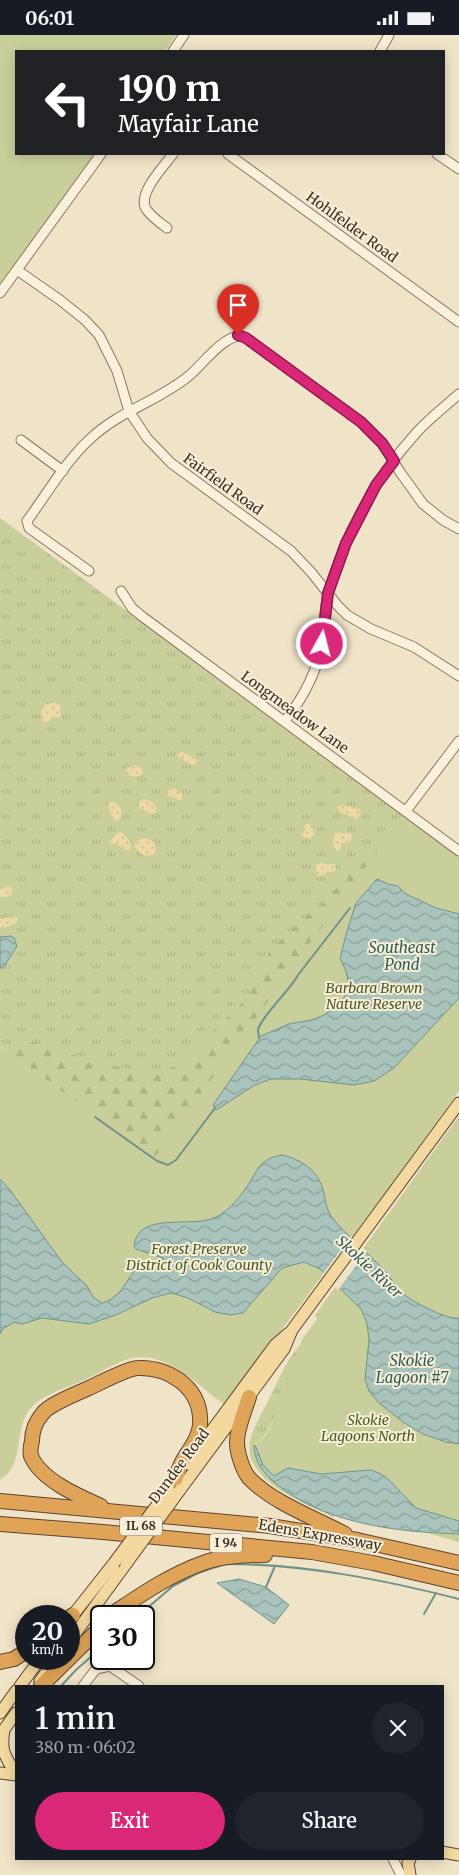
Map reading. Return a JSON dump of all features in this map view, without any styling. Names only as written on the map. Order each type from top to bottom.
[{"type":"highway","points":[[113,1511],[77,1495],[46,1476],[31,1455],[32,1431],[44,1412],[68,1397],[136,1367],[169,1373],[185,1384],[194,1397],[200,1417],[195,1444],[181,1463],[175,1486]]},
{"type":"highway","points":[[249,1397],[237,1441],[239,1455],[248,1477],[274,1497],[357,1540]]},
{"type":"highway","name":"Edens Expressway","points":[[0,1501],[270,1526],[357,1540],[459,1563]]},
{"type":"highway","name":"Edens Expressway","points":[[0,1524],[312,1552],[373,1563],[459,1583]]},
{"type":"highway","points":[[126,1605],[159,1583],[204,1562],[238,1556],[312,1552]]},
{"type":"highway","points":[[42,1685],[90,1638]]},
{"type":"highway","points":[[0,1662],[15,1658]]},
{"type":"main road","name":"Dundee Road","points":[[80,1627],[126,1564],[175,1486],[275,1345],[292,1330],[323,1290],[459,1103]]},
{"type":"main road","name":"Dundee Road","points":[[80,1606],[249,1397],[284,1349],[292,1330]]},
{"type":"main road","points":[[21,1685],[32,1670]]},
{"type":"main road","points":[[37,1685],[48,1670]]},
{"type":"main road","points":[[0,1713],[15,1692]]},
{"type":"main road","points":[[15,1714],[2,1732],[0,1743],[2,1751],[15,1773]]},
{"type":"main road","points":[[0,1773],[15,1775]]},
{"type":"main road","points":[[444,1852],[459,1855]]},
{"type":"main road","points":[[410,1860],[408,1863],[410,1875]]},
{"type":"street","points":[[174,50],[184,35]]},
{"type":"street","points":[[381,50],[389,35]]},
{"type":"street","points":[[0,293],[99,155]]},
{"type":"street","points":[[167,228],[146,209],[144,197],[172,155]]},
{"type":"street","name":"Hohlfelder Road","points":[[229,155],[459,322]]},
{"type":"street","points":[[438,155],[459,169]]},
{"type":"street","name":"Fairfield Road","points":[[17,270],[85,320],[98,335],[117,371],[130,411],[147,439],[171,463],[280,542],[311,572],[338,606],[358,622],[414,647],[459,676]]},
{"type":"street","points":[[89,571],[27,525],[27,521],[77,451],[91,437],[106,425],[174,387],[233,335],[246,338],[361,422],[382,443],[403,478],[423,504],[443,520],[459,529]]},
{"type":"street","points":[[285,721],[301,700],[317,664],[322,644],[328,593],[346,543],[359,516],[376,485],[394,461],[417,433],[459,394]]},
{"type":"street","points":[[21,440],[63,471]]},
{"type":"street","name":"Longmeadow Lane","points":[[121,591],[136,612],[459,851]]},
{"type":"street","points":[[406,811],[459,741]]},
{"type":"street","points":[[84,1685],[96,1669],[110,1666],[138,1685]]},
{"type":"street","points":[[394,1860],[401,1875]]},
{"type":"green space","points":[[0,35],[176,35],[166,50],[15,50],[15,155],[96,155],[0,287]]},
{"type":"green space","points":[[0,518],[404,814],[154,1158],[0,1046]]},
{"type":"green space","points":[[404,814],[459,855],[166,1173],[5,1056],[15,1046],[34,1042],[83,1058],[140,1072],[165,1070],[180,1064],[199,1049],[214,1030],[250,995],[269,952],[302,919],[322,904],[361,861],[384,830]]},
{"type":"green space","name":"Forest Preserve District of Cook County","points":[[404,814],[459,855],[459,1091],[225,1405],[191,1378],[166,1363],[153,1358],[139,1357],[125,1360],[83,1381],[49,1395],[36,1403],[26,1415],[23,1423],[12,1467],[0,1480],[0,1046],[154,1158]]},
{"type":"green space","name":"Skokie Lagoons North","points":[[459,1116],[459,1529],[294,1493],[261,1467],[254,1445],[262,1440],[276,1415],[303,1338],[317,1319],[315,1315]]},
{"type":"green space","points":[[299,1346],[303,1346],[275,1417],[260,1441],[254,1445],[256,1458],[262,1469],[272,1480],[311,1505],[335,1516],[332,1517],[278,1489],[265,1479],[256,1468],[250,1455],[250,1441],[255,1426],[285,1367]]},
{"type":"green space","points":[[427,1533],[459,1534],[459,1542]]},
{"type":"sand","points":[[54,702],[60,705],[61,715],[59,717],[52,717],[46,724],[42,720],[41,709],[45,705]]},
{"type":"sand","points":[[181,752],[197,760],[196,765],[178,757],[177,754]]},
{"type":"sand","points":[[134,765],[141,768],[143,771],[141,775],[134,777],[127,774],[127,768]]},
{"type":"sand","points":[[175,789],[182,794],[182,800],[167,795],[168,790]]},
{"type":"sand","points":[[143,799],[153,803],[156,807],[156,813],[150,814],[139,807],[138,803]]},
{"type":"sand","points":[[112,801],[122,811],[121,817],[117,821],[112,818],[108,806]]},
{"type":"sand","points":[[343,804],[346,807],[350,806],[360,809],[361,813],[357,819],[340,812],[337,807]]},
{"type":"sand","points":[[308,823],[314,835],[312,838],[303,838],[301,834],[305,831],[305,825]]},
{"type":"sand","points":[[338,831],[343,834],[349,832],[353,837],[349,842],[341,843],[341,849],[337,851],[332,843],[335,833]]},
{"type":"sand","points":[[121,832],[130,841],[131,847],[129,850],[124,850],[117,844],[109,843],[116,834]]},
{"type":"sand","points":[[141,838],[147,838],[154,842],[156,851],[153,855],[144,856],[135,848],[135,843]]},
{"type":"sand","points":[[319,863],[335,864],[336,871],[318,876],[316,865]]},
{"type":"sand","points":[[8,886],[13,889],[11,895],[0,897],[0,890]]},
{"type":"sand","points":[[14,916],[18,918],[17,923],[0,929],[0,919]]},
{"type":"water","name":"Southeast Pond","points":[[377,879],[398,886],[404,893],[436,908],[459,914],[459,998],[394,1068],[374,1081],[354,1085],[300,1079],[271,1079],[255,1085],[216,1110],[213,1105],[261,1036],[289,1024],[312,1020],[324,1015],[344,998],[349,986],[346,971],[340,958],[347,931],[356,903]]},
{"type":"water","points":[[11,936],[14,938],[17,946],[3,968],[0,968],[0,937]]},
{"type":"water","points":[[283,1155],[300,1162],[315,1173],[323,1188],[327,1208],[331,1216],[350,1238],[385,1271],[401,1292],[420,1305],[446,1316],[459,1318],[459,1444],[446,1442],[423,1434],[403,1422],[379,1403],[369,1391],[365,1379],[369,1340],[367,1323],[361,1309],[320,1269],[304,1262],[282,1268],[243,1313],[230,1315],[215,1312],[188,1298],[171,1293],[152,1298],[116,1315],[89,1324],[42,1318],[22,1324],[14,1322],[3,1329],[0,1334],[0,1179],[62,1262],[87,1286],[93,1297],[102,1303],[110,1300],[120,1292],[136,1268],[146,1263],[163,1260],[163,1258],[136,1249],[134,1246],[138,1235],[145,1228],[155,1224],[204,1221],[220,1215],[231,1207],[248,1185],[257,1169],[264,1162]]},
{"type":"water","points":[[254,1445],[263,1465],[274,1476],[288,1468],[321,1474],[371,1470],[381,1474],[416,1508],[459,1521],[459,1534],[387,1528],[340,1517],[317,1508],[296,1498],[268,1476],[260,1467],[254,1451]]},
{"type":"water","points":[[239,1579],[266,1587],[289,1605],[274,1624],[217,1583]]},
{"type":"pier","points":[[351,1236],[367,1251],[338,1290],[322,1275]]},
{"type":"waterway","points":[[259,1038],[258,1030],[264,1018],[350,908]]},
{"type":"waterway","points":[[95,1117],[157,1161],[168,1165],[176,1160],[215,1108]]},
{"type":"waterway","points":[[227,1564],[286,1567],[344,1574],[459,1599]]},
{"type":"waterway","points":[[151,1605],[173,1586],[198,1573],[222,1565]]},
{"type":"waterway","points":[[266,1587],[275,1566]]},
{"type":"waterway","points":[[424,1614],[436,1593]]},
{"type":"waterway","points":[[62,1685],[90,1658]]},
{"type":"route","points":[[238,335],[242,335],[361,422],[382,443],[394,461],[376,485],[346,543],[328,593],[322,644]]},
{"type":"park label","name":"Barbara Brown Nature Reserve","points":[[374,996]]},
{"type":"water label","name":"Skokie River","points":[[369,1267]]},
{"type":"water label","name":"Skokie Lagoon #7","points":[[412,1370]]}]
